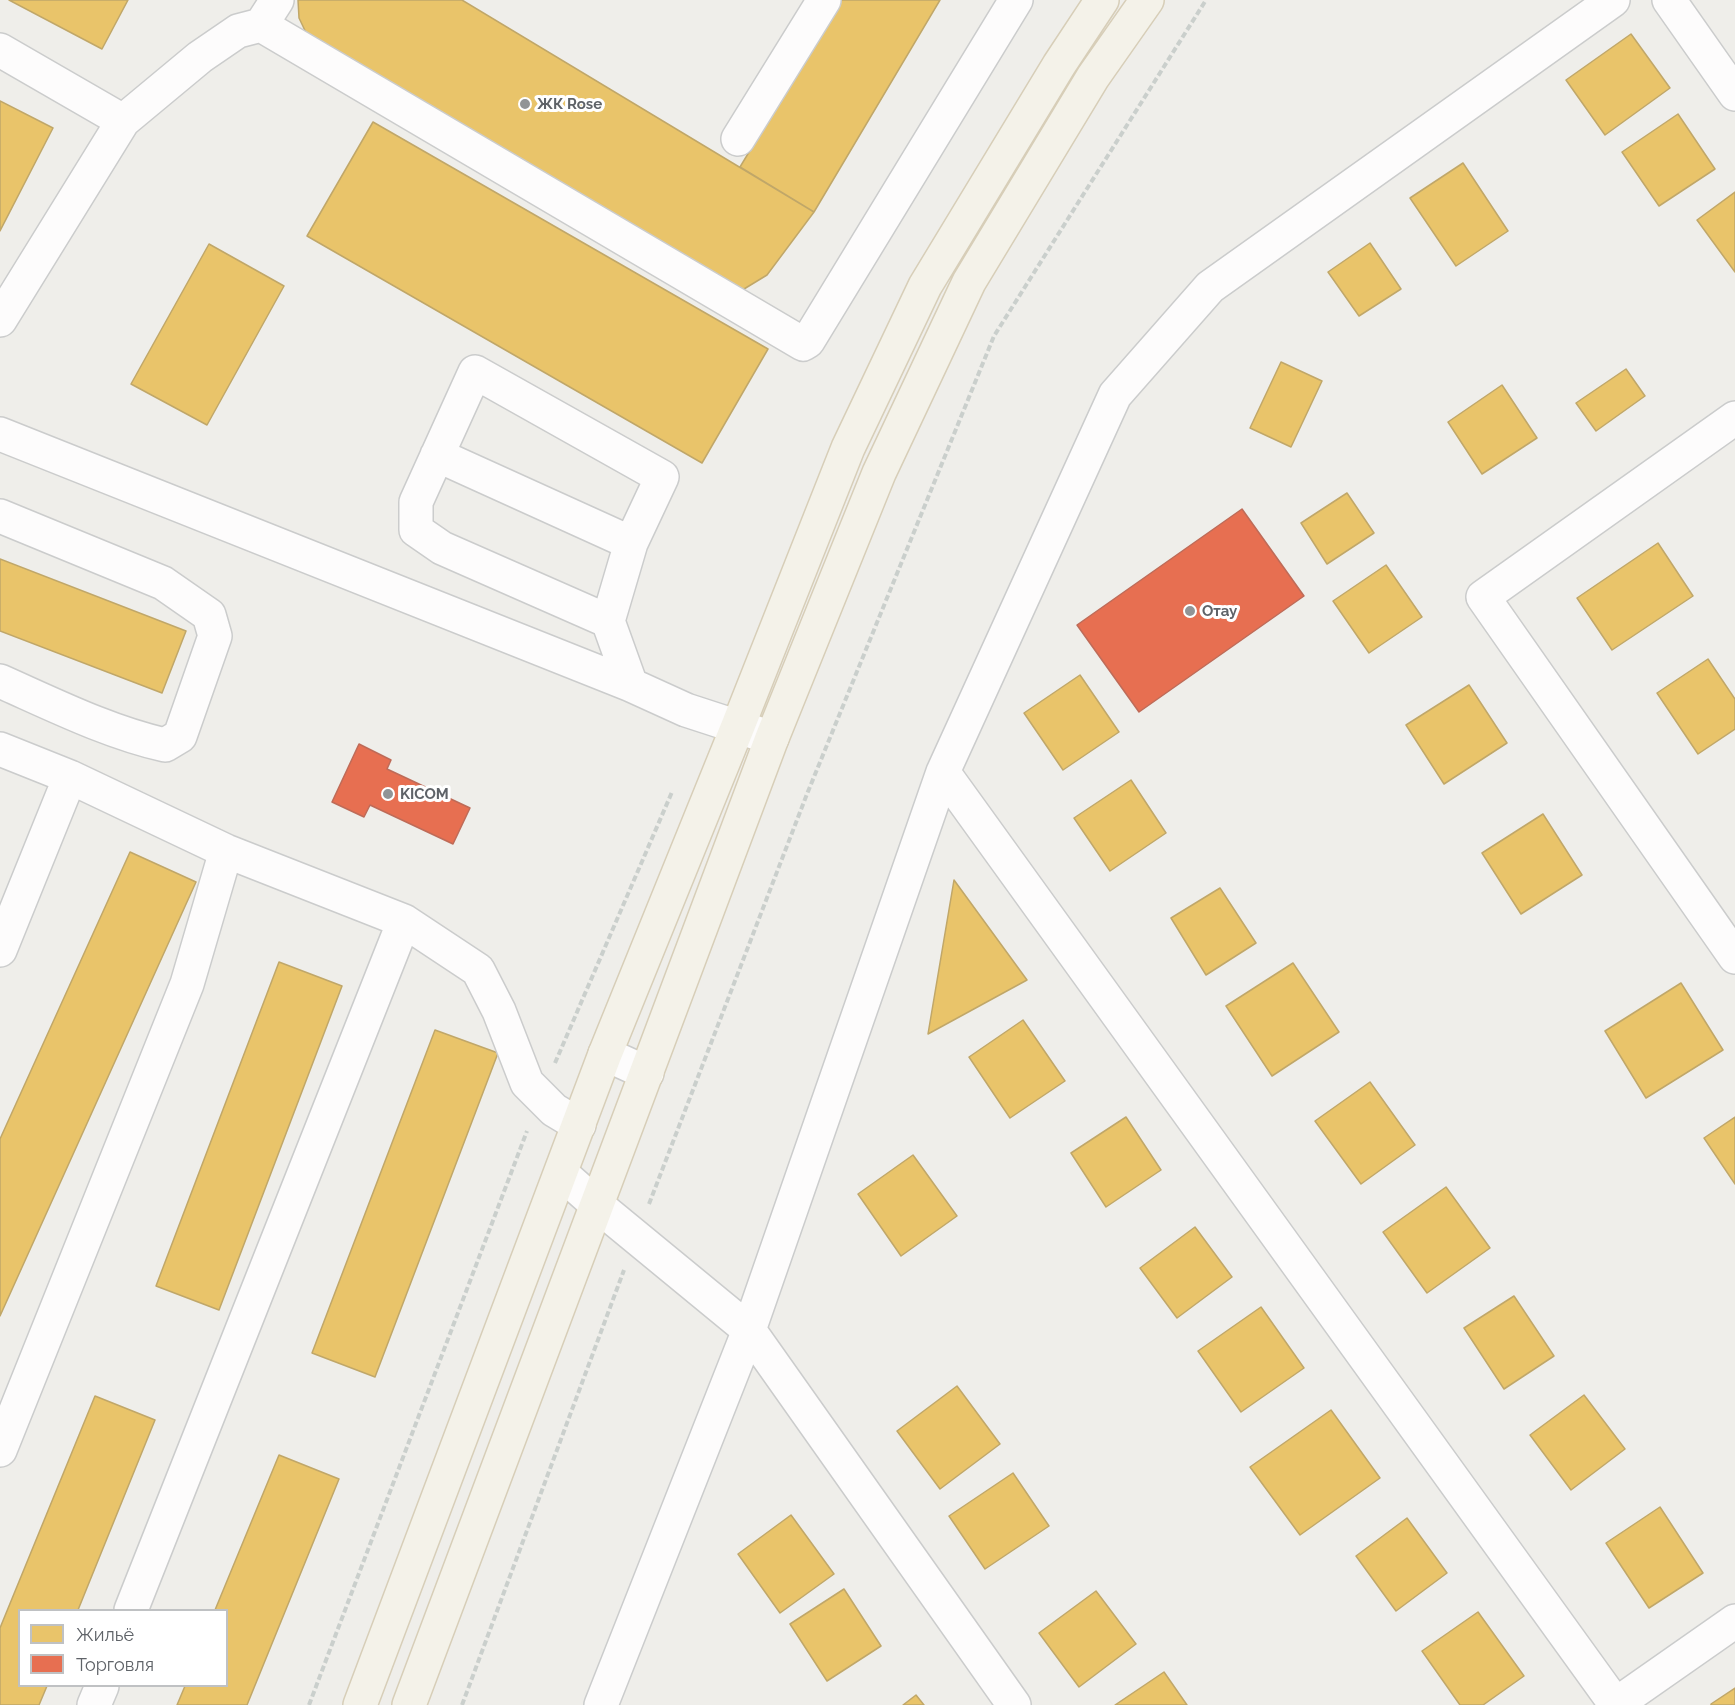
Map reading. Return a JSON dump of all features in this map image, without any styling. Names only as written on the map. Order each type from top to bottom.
[{"type":"main road","points":[[360,1705],[606,1054],[848,448],[925,286],[1059,65],[1102,0]]},
{"type":"main road","points":[[408,1705],[772,738],[879,473],[969,282],[1093,76],[1147,0]]},
{"type":"street","points":[[738,139],[824,0]]},
{"type":"street","points":[[0,320],[123,120],[200,57],[269,12],[803,344],[808,341],[1016,0]]},
{"type":"street","points":[[602,1705],[749,1330],[943,772],[1115,395],[1210,287],[1613,0]]},
{"type":"street","points":[[1669,0],[1735,94]]},
{"type":"street","points":[[0,50],[123,120]]},
{"type":"street","points":[[608,621],[442,548],[416,530],[416,502],[475,372],[662,477],[631,543],[608,621],[631,685]]},
{"type":"street","points":[[1735,418],[1483,597],[1735,957]]},
{"type":"street","points":[[0,434],[631,685],[686,710],[772,738]]},
{"type":"street","points":[[437,455],[631,543]]},
{"type":"street","points":[[0,516],[163,584],[209,615],[215,636],[180,736],[165,745],[142,740],[2,687]]},
{"type":"street","points":[[0,748],[70,777],[226,851],[404,921],[478,970],[499,1011],[527,1083],[554,1110],[579,1125]]},
{"type":"street","points":[[943,772],[1616,1705],[1735,1621]]},
{"type":"street","points":[[0,950],[70,777]]},
{"type":"street","points":[[0,1450],[187,984],[226,851]]},
{"type":"street","points":[[133,1609],[404,921]]},
{"type":"street","points":[[606,1054],[647,1073]]},
{"type":"street","points":[[561,1173],[749,1330],[1014,1705]]},
{"type":"street","points":[[94,1705],[102,1687]]},
{"type":"path","points":[[462,1705],[637,1237],[807,794],[994,336],[1206,0]]},
{"type":"building: Жильё","points":[[9,0],[128,0],[102,49]]},
{"type":"building: Жильё","name":"ЖК Rose","points":[[298,0],[462,0],[814,212],[767,275],[744,289],[718,288],[310,41],[299,18]]},
{"type":"building: Жильё","points":[[841,0],[940,0],[814,212],[740,167]]},
{"type":"building: Жильё","points":[[1631,34],[1670,88],[1605,135],[1566,80]]},
{"type":"building: Жильё","points":[[0,101],[53,128],[0,231]]},
{"type":"building: Жильё","points":[[1678,114],[1715,169],[1659,206],[1622,152]]},
{"type":"building: Жильё","points":[[373,122],[768,349],[702,463],[307,236]]},
{"type":"building: Жильё","points":[[1463,163],[1508,231],[1456,266],[1410,198]]},
{"type":"building: Жильё","points":[[1735,192],[1735,272],[1697,220]]},
{"type":"building: Жильё","points":[[1370,243],[1401,289],[1359,316],[1328,272]]},
{"type":"building: Жильё","points":[[209,244],[284,286],[207,425],[131,384]]},
{"type":"building: Жильё","points":[[1281,362],[1322,381],[1291,447],[1250,428]]},
{"type":"building: Жильё","points":[[1626,369],[1645,396],[1596,431],[1576,403]]},
{"type":"building: Жильё","points":[[1502,385],[1537,438],[1482,474],[1448,422]]},
{"type":"building: Жильё","points":[[1347,493],[1374,533],[1327,564],[1301,523]]},
{"type":"building: Жильё","points":[[1658,543],[1693,596],[1612,650],[1577,598]]},
{"type":"building: Жильё","points":[[0,559],[186,631],[162,693],[0,631]]},
{"type":"building: Жильё","points":[[1386,565],[1422,617],[1369,653],[1333,601]]},
{"type":"building: Жильё","points":[[1708,659],[1735,699],[1735,729],[1698,754],[1657,693]]},
{"type":"building: Жильё","points":[[1080,675],[1119,732],[1063,770],[1024,713]]},
{"type":"building: Жильё","points":[[1469,685],[1507,743],[1444,784],[1406,725]]},
{"type":"building: Жильё","points":[[1131,780],[1166,833],[1110,871],[1074,818]]},
{"type":"building: Жильё","points":[[1543,814],[1582,875],[1521,914],[1482,853]]},
{"type":"building: Жильё","points":[[130,852],[196,882],[0,1316],[0,1139]]},
{"type":"building: Жильё","points":[[954,880],[1027,980],[928,1034]]},
{"type":"building: Жильё","points":[[1220,888],[1256,943],[1206,975],[1171,918]]},
{"type":"building: Жильё","points":[[279,962],[342,986],[219,1310],[156,1286]]},
{"type":"building: Жильё","points":[[1293,963],[1339,1032],[1272,1076],[1226,1006]]},
{"type":"building: Жильё","points":[[1681,983],[1723,1050],[1646,1098],[1605,1031]]},
{"type":"building: Жильё","points":[[1023,1020],[1065,1081],[1010,1118],[969,1057]]},
{"type":"building: Жильё","points":[[435,1030],[498,1053],[375,1377],[312,1353]]},
{"type":"building: Жильё","points":[[1370,1082],[1415,1145],[1361,1184],[1315,1121]]},
{"type":"building: Жильё","points":[[1126,1117],[1161,1170],[1106,1207],[1071,1153]]},
{"type":"building: Жильё","points":[[1735,1117],[1735,1184],[1704,1138]]},
{"type":"building: Жильё","points":[[913,1155],[957,1216],[901,1256],[858,1194]]},
{"type":"building: Жильё","points":[[1446,1187],[1490,1248],[1427,1293],[1383,1232]]},
{"type":"building: Жильё","points":[[1195,1227],[1232,1277],[1177,1318],[1140,1268]]},
{"type":"building: Жильё","points":[[1514,1296],[1554,1356],[1504,1389],[1464,1328]]},
{"type":"building: Жильё","points":[[1261,1307],[1304,1368],[1241,1412],[1198,1351]]},
{"type":"building: Жильё","points":[[957,1386],[1000,1444],[940,1489],[897,1431]]},
{"type":"building: Жильё","points":[[1584,1395],[1625,1449],[1571,1490],[1530,1435]]},
{"type":"building: Жильё","points":[[95,1396],[155,1420],[78,1609],[18,1609],[18,1687],[47,1687],[39,1705],[0,1705],[0,1628]]},
{"type":"building: Жильё","points":[[1331,1410],[1380,1478],[1300,1535],[1250,1467]]},
{"type":"building: Жильё","points":[[279,1455],[339,1479],[247,1705],[177,1705],[185,1687],[228,1687],[228,1609],[215,1609]]},
{"type":"building: Жильё","points":[[1013,1473],[1049,1526],[985,1569],[949,1516]]},
{"type":"building: Жильё","points":[[1660,1507],[1703,1573],[1649,1608],[1606,1543]]},
{"type":"building: Жильё","points":[[791,1515],[834,1574],[780,1613],[738,1554]]},
{"type":"building: Жильё","points":[[1407,1518],[1447,1573],[1396,1611],[1356,1556]]},
{"type":"building: Жильё","points":[[844,1589],[881,1646],[827,1681],[790,1624]]},
{"type":"building: Жильё","points":[[1096,1591],[1136,1644],[1079,1687],[1039,1633]]},
{"type":"building: Жильё","points":[[1478,1612],[1524,1676],[1483,1705],[1460,1705],[1422,1651]]},
{"type":"building: Жильё","points":[[1164,1672],[1187,1705],[1115,1705]]},
{"type":"building: Жильё","points":[[1735,1688],[1735,1705],[1711,1705],[1711,1704]]},
{"type":"building: Жильё","points":[[916,1695],[924,1705],[903,1705]]},
{"type":"building: Торговля","name":"Отау","points":[[1242,509],[1304,596],[1139,712],[1077,625]]},
{"type":"building: Торговля","name":"KICOM","points":[[359,744],[391,760],[387,769],[470,808],[453,844],[370,805],[364,817],[332,802]]},
{"type":"place","name":"ЖК Rose","points":[[525,104]]},
{"type":"place","name":"Отау","points":[[1190,611]]},
{"type":"place","name":"KICOM","points":[[388,794]]}]
